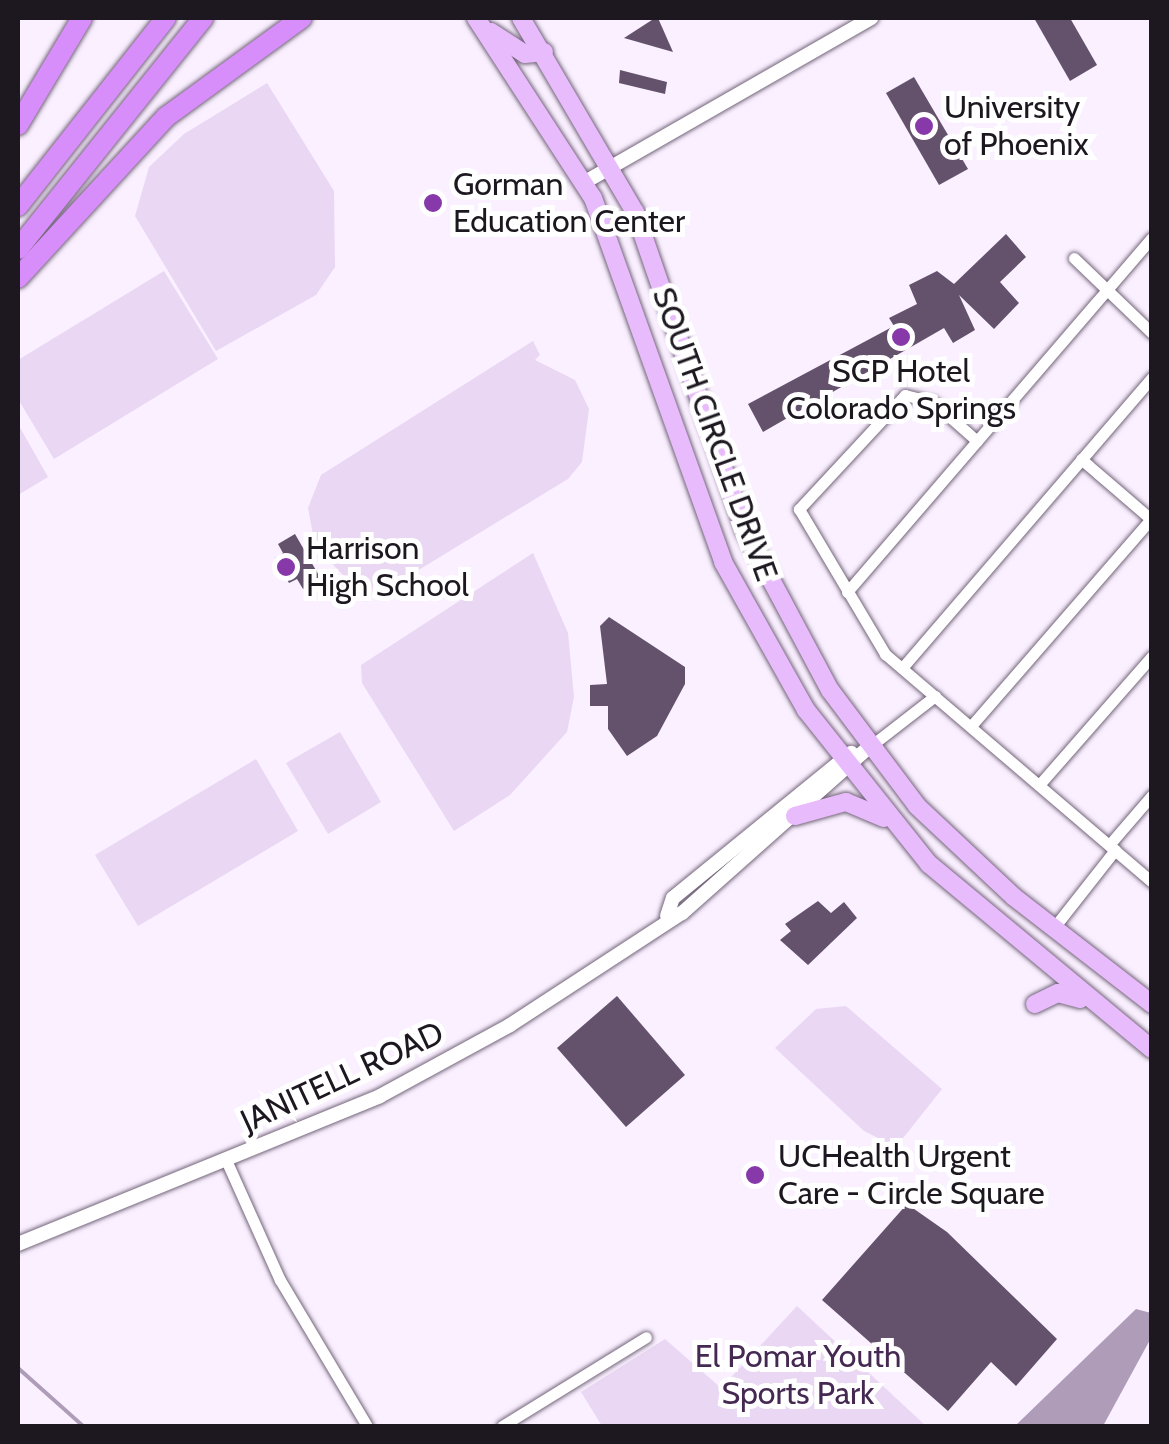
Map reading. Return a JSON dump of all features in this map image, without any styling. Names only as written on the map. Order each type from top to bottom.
[{"type":"highway","points":[[18,125],[82,18]]},
{"type":"highway","points":[[18,206],[166,18]]},
{"type":"highway","points":[[18,249],[203,18]]},
{"type":"highway","points":[[18,278],[166,117],[302,18]]},
{"type":"main road","name":"SOUTH CIRCLE DRIVE","points":[[522,18],[611,167],[645,236],[746,531],[798,636],[868,748],[934,823],[1052,930],[1152,1004]]},
{"type":"main road","name":"SOUTH CIRCLE DRIVE","points":[[481,24],[585,182],[646,329],[724,562],[779,668],[892,822],[1028,954],[1152,1049]]},
{"type":"main road","points":[[481,24],[525,54],[544,52]]},
{"type":"main road","points":[[795,816],[846,802],[892,822]]},
{"type":"main road","points":[[1028,954],[1041,986],[1035,1004],[1058,993],[1089,1004]]},
{"type":"street","points":[[585,182],[871,18]]},
{"type":"street","points":[[847,592],[1152,238]]},
{"type":"street","points":[[1074,258],[1105,293],[1152,333]]},
{"type":"street","points":[[902,668],[1152,378]]},
{"type":"street","points":[[977,441],[933,402],[905,395],[798,509],[847,592],[902,668],[1152,882]]},
{"type":"street","points":[[972,726],[1151,520],[1081,459]]},
{"type":"street","points":[[1039,785],[1152,656]]},
{"type":"street","name":"JANITELL ROAD","points":[[666,916],[672,898],[935,696]]},
{"type":"street","name":"JANITELL ROAD","points":[[18,1244],[226,1160],[469,1049],[666,916],[682,913],[795,816],[845,763]]},
{"type":"street","points":[[1052,930],[1152,796]]},
{"type":"street","points":[[226,1160],[288,1294],[368,1426]]},
{"type":"street","points":[[502,1426],[646,1337]]},
{"type":"green space","points":[[267,83],[334,191],[335,267],[316,295],[216,351],[135,216],[149,167],[184,134]]},
{"type":"green space","points":[[164,271],[218,359],[54,459],[18,399],[18,360]]},
{"type":"green space","points":[[533,341],[540,355],[535,360],[575,380],[589,409],[582,462],[568,479],[366,602],[362,581],[344,576],[315,546],[308,508],[321,475]]},
{"type":"green space","points":[[18,424],[48,477],[18,495]]},
{"type":"green space","points":[[533,553],[568,633],[574,697],[567,732],[510,795],[454,831],[362,683],[361,665]]},
{"type":"green space","points":[[340,732],[381,802],[328,834],[286,763]]},
{"type":"green space","points":[[256,759],[298,831],[138,926],[95,855]]},
{"type":"green space","points":[[846,1006],[942,1089],[896,1147],[864,1131],[775,1048],[816,1009]]},
{"type":"green space","name":"El Pomar Youth Sports Park","points":[[797,1306],[926,1426],[602,1426],[581,1392],[665,1339],[721,1388]]},
{"type":"shaded area","points":[[1136,1309],[1151,1313],[1151,1338],[1103,1426],[1015,1426]]},
{"type":"building","points":[[655,18],[673,52],[624,38]]},
{"type":"building","points":[[1034,18],[1070,18],[1097,65],[1070,81]]},
{"type":"building","points":[[620,70],[667,82],[665,94],[619,83]]},
{"type":"building","name":"University of Phoenix","points":[[914,77],[968,169],[939,185],[886,93]]},
{"type":"building","name":"SCP Hotel Colorado Springs","points":[[1006,234],[1026,257],[1000,282],[1019,303],[994,329],[959,295],[975,330],[953,343],[944,328],[763,432],[748,404],[894,326],[889,318],[917,304],[909,285],[937,271],[954,284]]},
{"type":"building","points":[[295,534],[321,579],[303,589],[297,579],[289,583],[275,558],[283,553],[278,544]]},
{"type":"building","points":[[609,617],[685,667],[685,684],[657,736],[627,756],[608,729],[608,706],[590,706],[590,685],[607,684],[600,626]]},
{"type":"building","points":[[818,901],[831,913],[844,902],[857,918],[808,965],[780,940],[791,931],[785,924]]},
{"type":"building","points":[[617,996],[685,1075],[626,1127],[557,1048]]},
{"type":"building","points":[[907,1204],[947,1232],[1057,1339],[1016,1386],[991,1362],[948,1411],[822,1300]]},
{"type":"waterway","points":[[18,1368],[83,1426]]},
{"type":"place","name":"University of Phoenix","points":[[924,126]]},
{"type":"place","name":"Gorman Education Center","points":[[433,203]]},
{"type":"place","name":"SCP Hotel Colorado Springs","points":[[901,337]]},
{"type":"place","name":"Harrison High School","points":[[286,567]]},
{"type":"place","name":"UCHealth Urgent Care - Circle Square","points":[[755,1175]]}]
